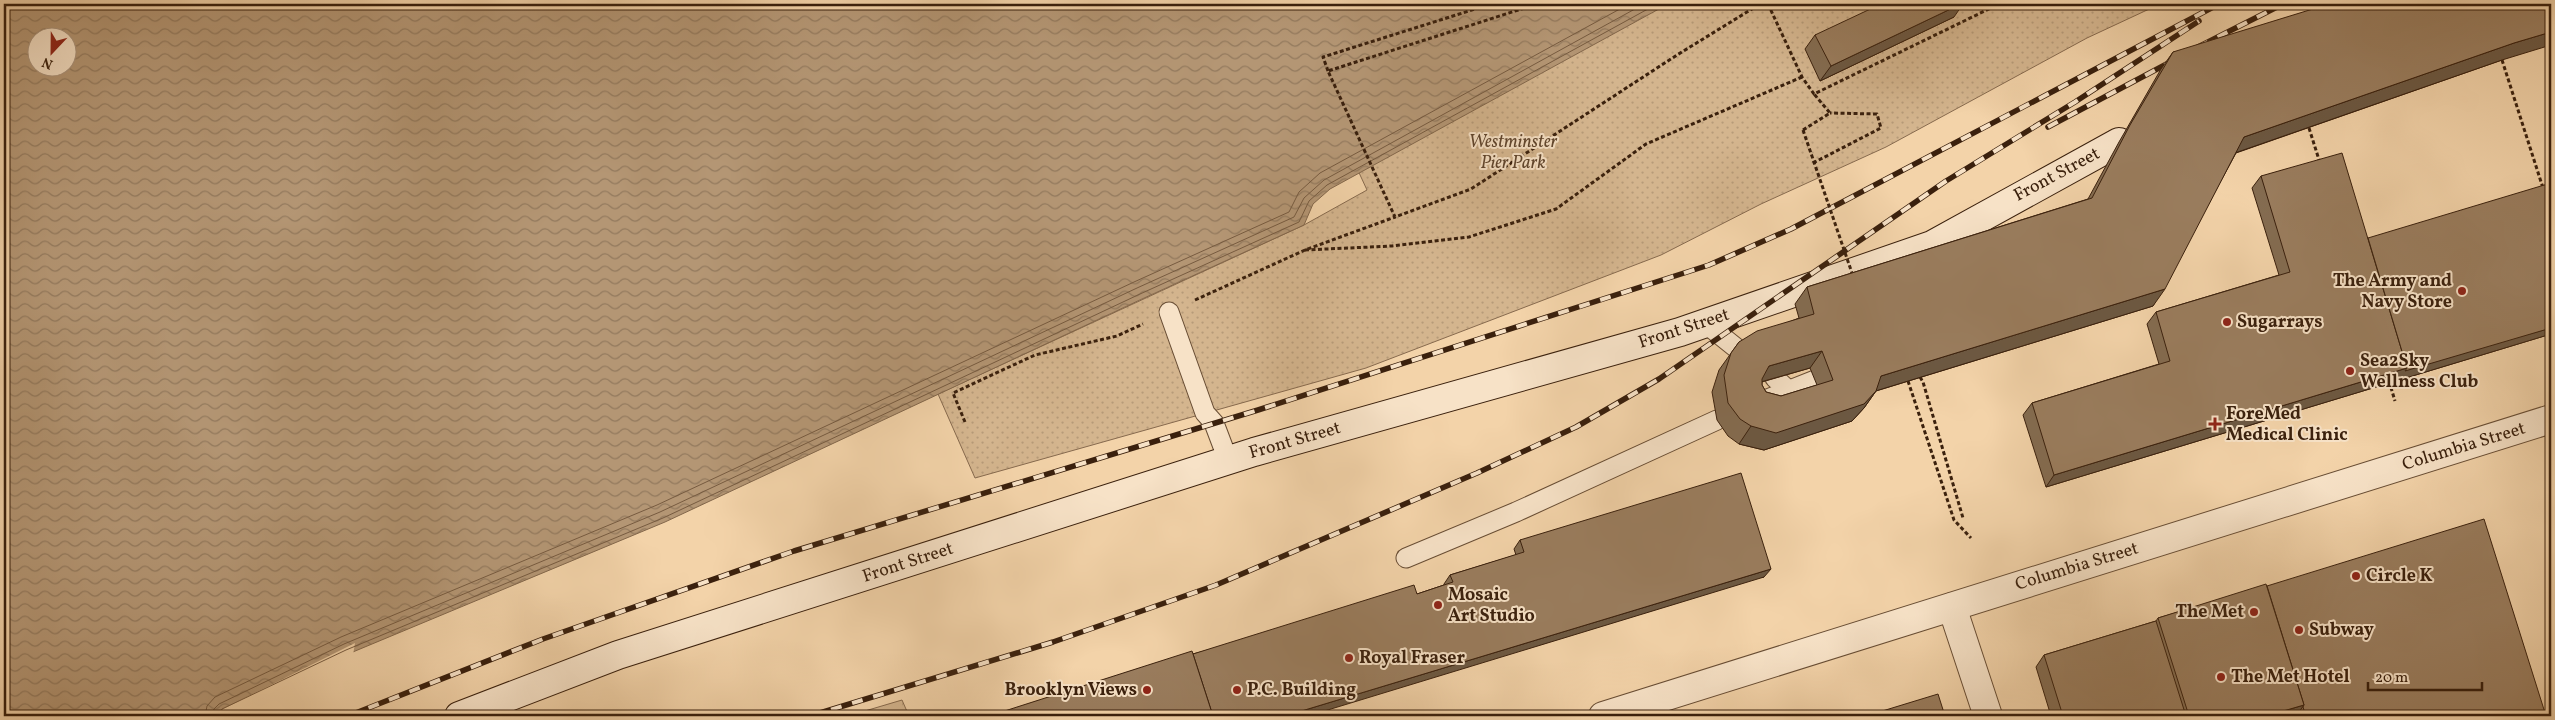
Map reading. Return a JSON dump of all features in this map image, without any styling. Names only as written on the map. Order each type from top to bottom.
[{"type":"main road","name":"Front Street","points":[[459,716],[618,655],[1228,460],[1706,323],[1932,245],[2118,142]]},
{"type":"main road","name":"Columbia Street","points":[[1604,716],[1648,710],[1952,607],[2551,419]]},
{"type":"main road","points":[[1952,607],[1988,716]]},
{"type":"lane","points":[[1170,312],[1204,413],[1214,423],[1228,460]]},
{"type":"lane","points":[[1706,323],[1740,351]]},
{"type":"lane","points":[[1775,378],[1789,391]]},
{"type":"lane","points":[[1752,405],[1815,380]]},
{"type":"lane","points":[[1406,558],[1516,512],[1716,420]]},
{"type":"path","points":[[1491,4],[1323,57],[1395,217],[1471,189],[1676,55],[1760,4]]},
{"type":"path","points":[[1328,71],[1537,4]]},
{"type":"path","points":[[1768,4],[1802,77],[1830,113]]},
{"type":"path","points":[[1814,94],[1999,4]]},
{"type":"path","points":[[2502,60],[2545,192]]},
{"type":"path","points":[[1305,250],[1392,246],[1469,236],[1556,209],[1646,144],[1802,77]]},
{"type":"path","points":[[1813,163],[1881,128],[1877,114],[1830,113],[1803,130],[1813,163],[1856,285]]},
{"type":"path","points":[[2309,128],[2321,166]]},
{"type":"path","points":[[1903,374],[1954,520],[1971,538]]},
{"type":"path","points":[[2387,374],[2395,400]]},
{"type":"path","points":[[1920,377],[1924,382],[1963,518]]},
{"type":"green space","name":"Westminster Pier Park","points":[[1447,4],[2160,4],[2087,38],[1886,147],[1761,204],[1661,255],[1366,368],[975,478],[938,394],[1304,225],[1367,190],[1302,49]]},
{"type":"green space","points":[[902,700],[909,716],[848,716]]},
{"type":"water","points":[[4,4],[1668,4],[1330,189],[1313,204],[1304,225],[665,522],[348,654],[219,716],[4,716]]},
{"type":"pier","points":[[355,643],[353,655],[225,716],[209,716]]},
{"type":"building","points":[[1881,4],[1961,4],[1831,66],[1815,35]]},
{"type":"building","points":[[2329,4],[2551,4],[2551,32],[2514,43],[2244,137],[2165,289],[1881,376],[1876,391],[1864,404],[1776,433],[1751,426],[1740,419],[1728,403],[1724,375],[1731,353],[1739,342],[1757,331],[1814,314],[1807,287],[2092,198],[2130,125],[2173,52]],"holes":[[[1822,351],[1833,380],[1781,396],[1766,392],[1762,385],[1762,379],[1769,366]]]},
{"type":"building","points":[[2342,153],[2407,368],[2054,475],[2032,403],[2170,361],[2156,312],[2290,272],[2261,176]]},
{"type":"building","name":"The Army and Navy Store","points":[[2551,183],[2551,328],[2405,371],[2407,368],[2368,238]]},
{"type":"building","points":[[1741,473],[1771,569],[1285,716],[1213,716],[1193,654],[1414,585],[1417,594],[1453,582],[1450,575],[1524,552],[1520,540]]},
{"type":"building","points":[[2484,519],[2546,716],[2306,716],[2267,586]]},
{"type":"building","points":[[2266,584],[2304,705],[2266,716],[2189,716],[2158,618]]},
{"type":"building","points":[[2156,621],[2186,716],[2063,716],[2044,655]]},
{"type":"building","name":"Brooklyn Views","points":[[1192,651],[1213,716],[989,716]]},
{"type":"building","points":[[1938,694],[1945,716],[1866,716]]},
{"type":"railway","points":[[348,716],[543,639],[794,551],[1258,410],[1709,265],[1791,229],[2219,4]]},
{"type":"railway","points":[[2198,47],[2283,4]]},
{"type":"railway","points":[[810,716],[1053,642],[1216,585],[1477,473],[1576,427],[1659,379],[1946,181],[2075,102],[2199,21]]},
{"type":"railway","points":[[2048,127],[2176,59]]},
{"type":"place","name":"The Army and Navy Store","points":[[2462,291]]},
{"type":"place","name":"Sugarrays","points":[[2227,322]]},
{"type":"place","name":"Sea2Sky Wellness Club","points":[[2350,371]]},
{"type":"place","name":"ForeMed Medical Clinic","points":[[2215,424]]},
{"type":"place","name":"Circle K","points":[[2356,576]]},
{"type":"place","name":"Mosaic Art Studio","points":[[1438,605]]},
{"type":"place","name":"The Met","points":[[2254,612]]},
{"type":"place","name":"Subway","points":[[2299,630]]},
{"type":"place","name":"Royal Fraser","points":[[1349,658]]},
{"type":"place","name":"The Met Hotel","points":[[2221,677]]},
{"type":"place","name":"Brooklyn Views","points":[[1147,690]]},
{"type":"place","name":"P.C. Building","points":[[1237,690]]}]
